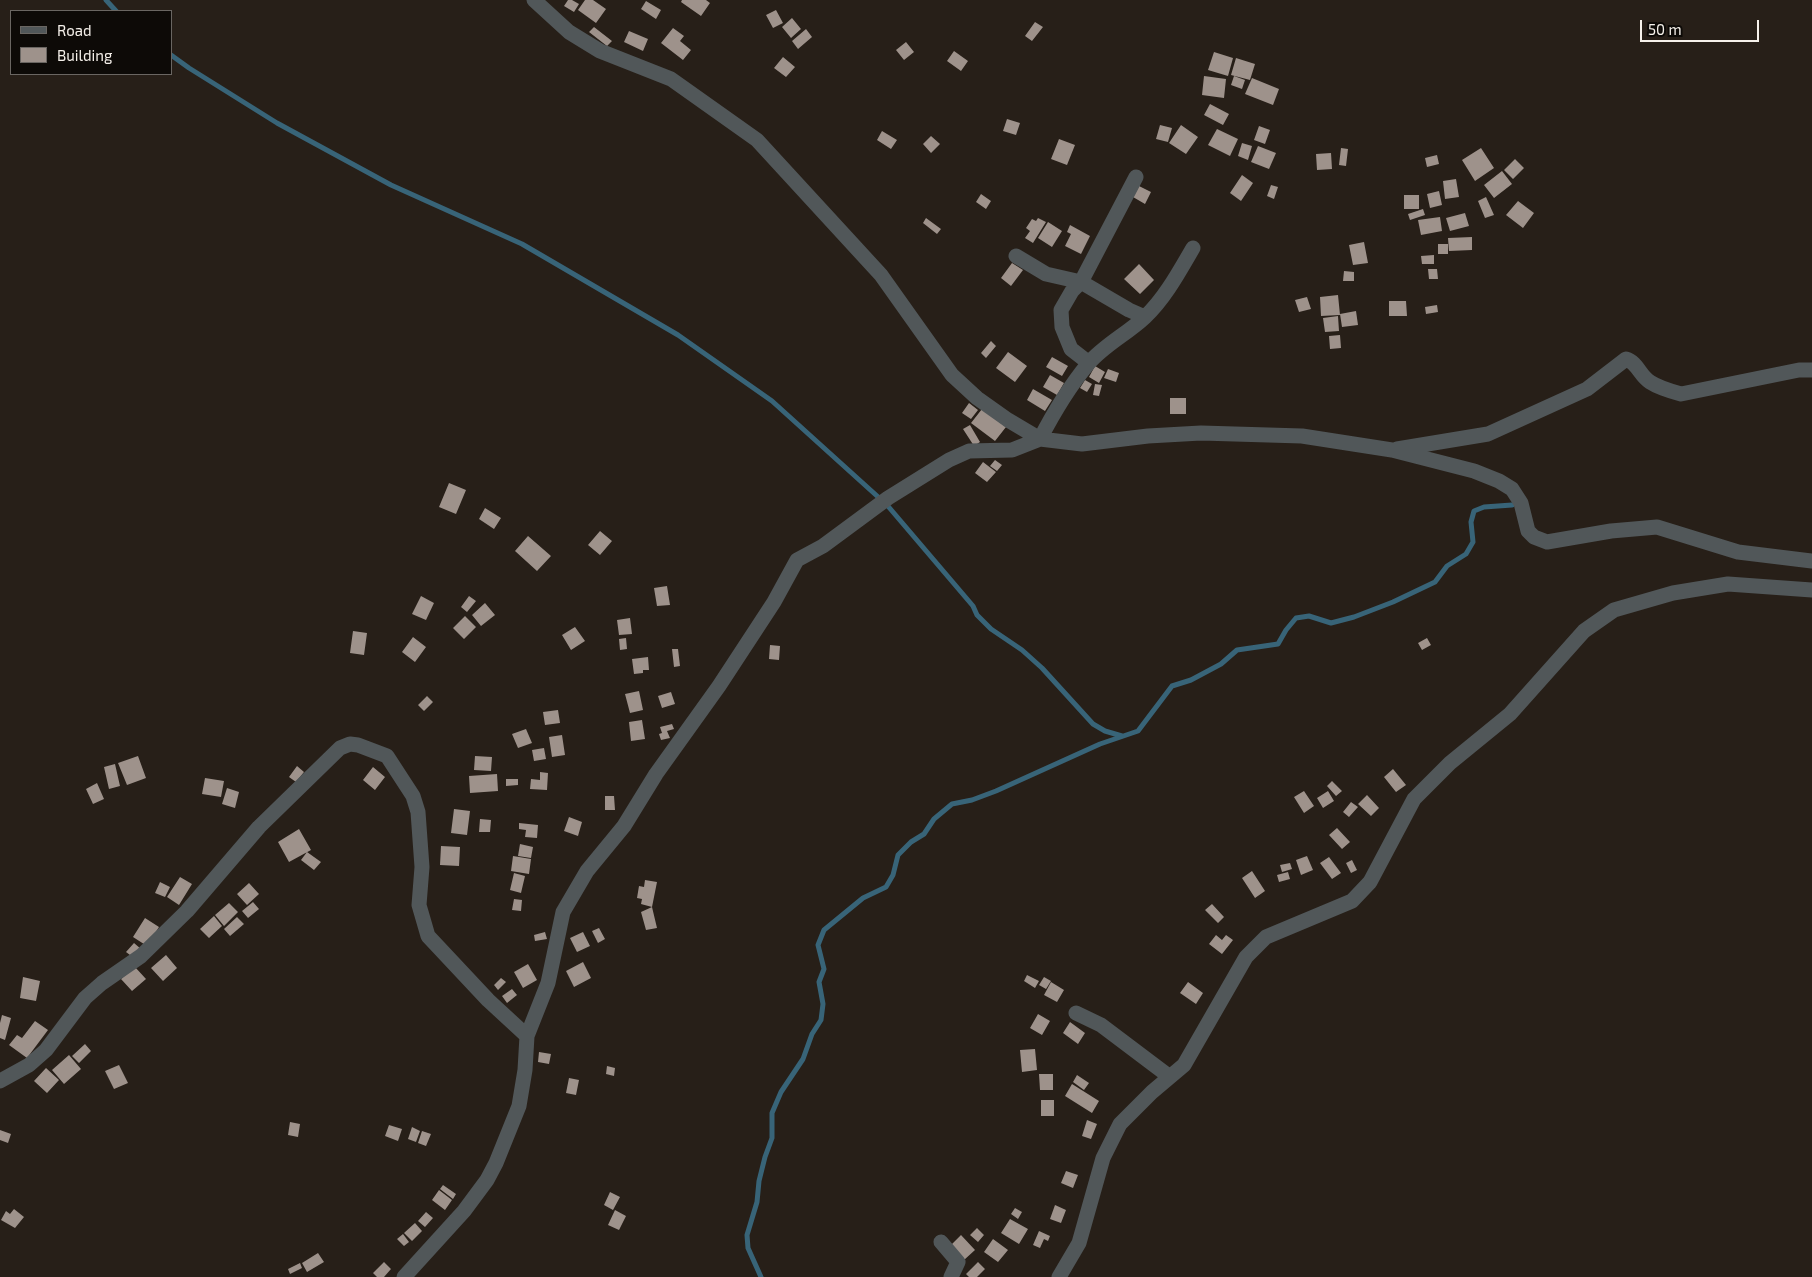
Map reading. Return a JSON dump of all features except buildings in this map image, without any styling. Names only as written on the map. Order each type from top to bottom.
[{"type":"street","points":[[534,0],[569,32],[600,51],[671,79],[757,140],[882,275],[952,375],[977,398],[1008,420],[1040,439],[1082,444],[1148,436],[1210,433],[1302,436],[1392,450],[1474,471],[1499,481],[1512,489],[1521,503],[1528,531],[1547,542],[1657,527],[1738,552],[1812,561]]},
{"type":"street","points":[[1089,363],[1071,349],[1062,327],[1061,310],[1072,290],[1081,282],[1136,177]]},
{"type":"street","points":[[404,1277],[464,1211],[487,1180],[496,1163],[519,1106],[528,1036],[548,983],[563,912],[587,871],[624,826],[656,774],[719,686],[774,602],[797,560],[823,546],[883,502],[948,460],[969,451],[1012,450],[1040,439],[1062,399],[1089,363],[1114,340],[1145,317],[1162,298],[1193,248]]},
{"type":"street","points":[[1016,256],[1046,274],[1081,282],[1129,310],[1145,317]]},
{"type":"street","points":[[1392,450],[1488,434],[1587,389],[1626,359],[1634,364],[1648,381],[1666,390],[1680,394],[1799,370],[1812,370]]},
{"type":"street","points":[[1059,1277],[1079,1244],[1102,1158],[1120,1124],[1184,1065],[1246,957],[1266,937],[1352,901],[1370,882],[1414,799],[1450,763],[1510,714],[1584,631],[1614,610],[1673,593],[1728,584],[1812,590]]},
{"type":"street","points":[[0,1081],[28,1065],[46,1050],[85,998],[102,982],[141,956],[187,911],[259,827],[340,748],[350,744],[358,745],[387,756],[413,796],[418,812],[422,867],[420,905],[428,936],[488,1000],[528,1036]]},
{"type":"street","points":[[1076,1013],[1101,1025],[1170,1077]]},
{"type":"street","points":[[941,1242],[958,1262],[951,1277]]},
{"type":"waterway","points":[[106,0],[115,10]]},
{"type":"waterway","points":[[172,56],[277,123],[391,185],[522,244],[678,335],[772,401],[887,505],[973,606],[977,615],[991,629],[1022,650],[1042,668],[1093,724],[1105,731],[1122,736]]},
{"type":"waterway","points":[[761,1277],[748,1248],[747,1235],[757,1202],[759,1181],[765,1157],[772,1138],[772,1113],[781,1092],[803,1059],[812,1034],[821,1020],[823,1004],[819,982],[824,969],[818,945],[824,930],[863,898],[886,887],[893,875],[898,855],[911,842],[924,834],[934,819],[952,804],[972,800],[996,791],[1100,744],[1138,731],[1172,686],[1191,680],[1221,664],[1237,650],[1278,644],[1296,618],[1309,616],[1331,623],[1354,617],[1393,602],[1435,582],[1447,566],[1466,554],[1473,542],[1471,522],[1474,511],[1484,507],[1512,505]]}]
